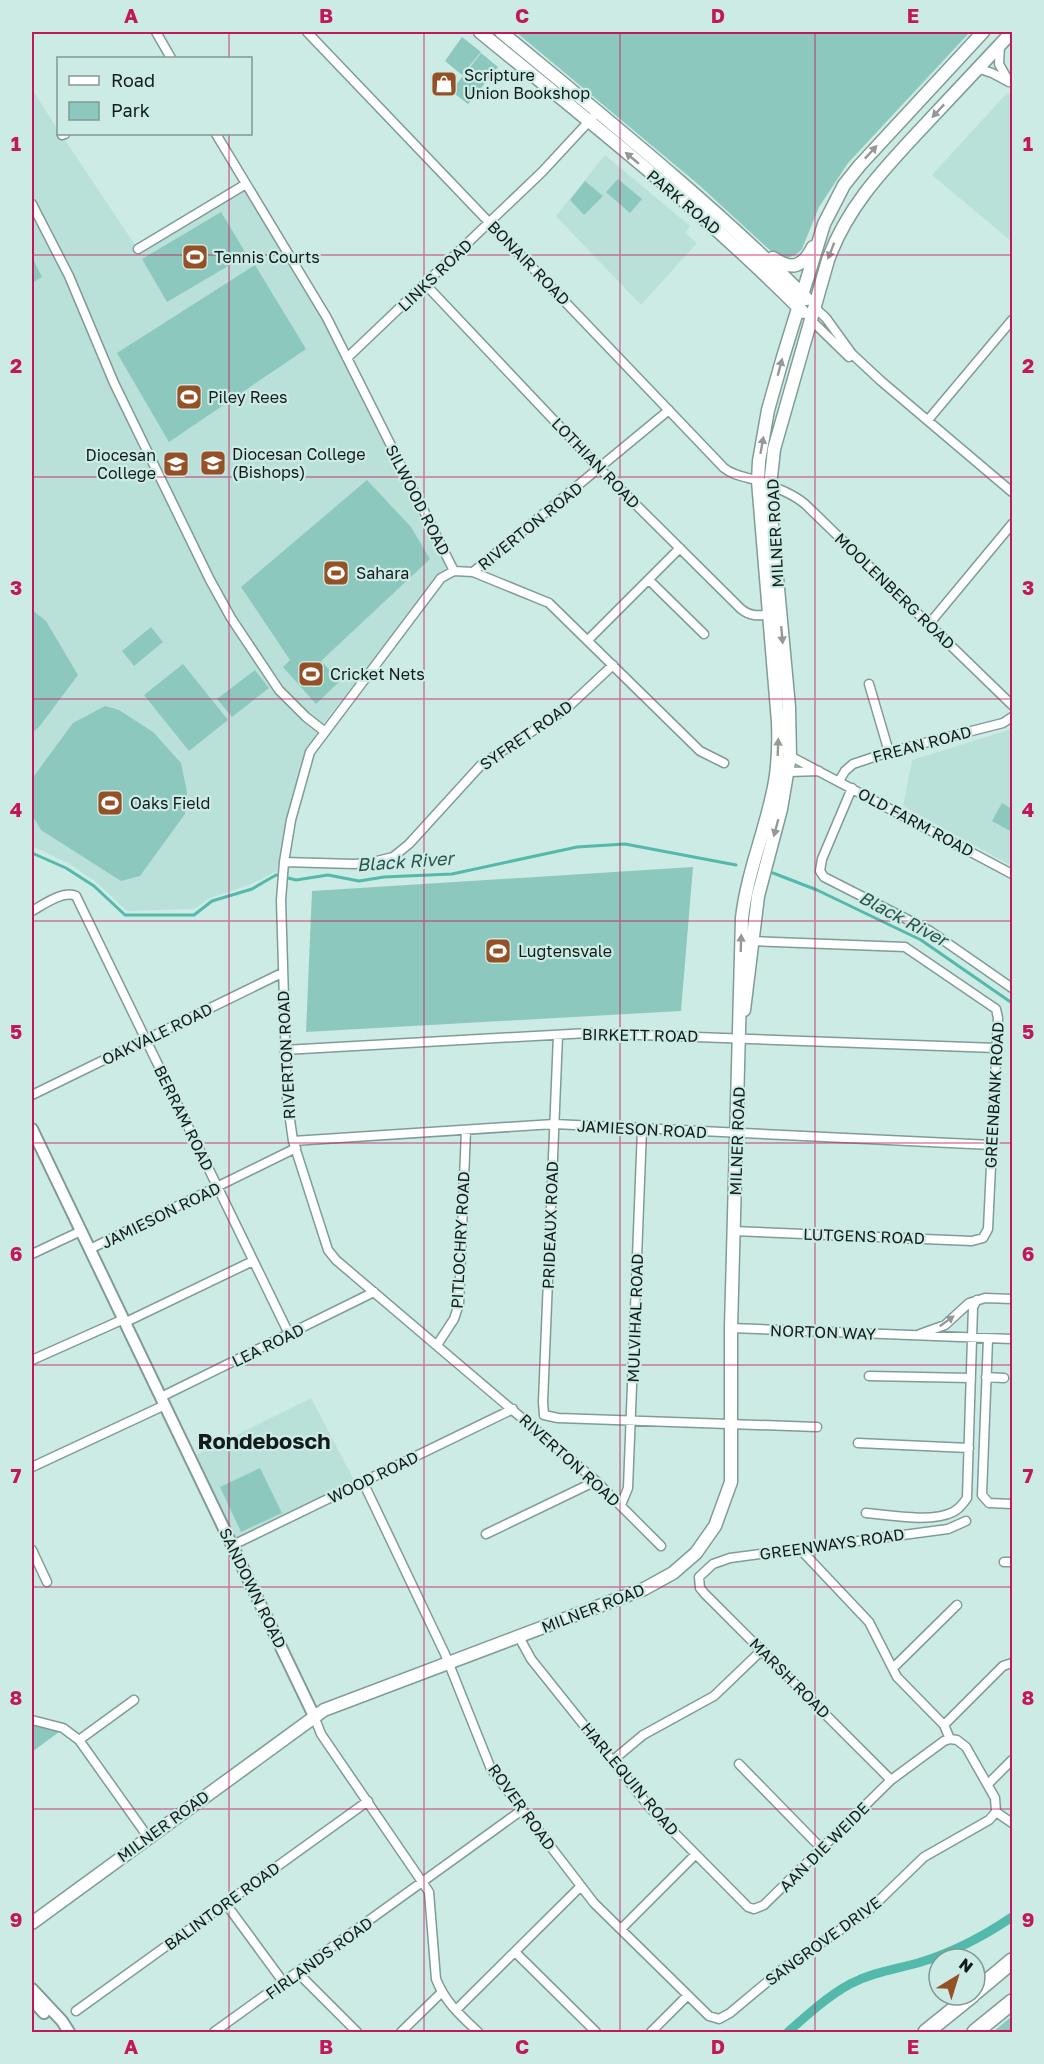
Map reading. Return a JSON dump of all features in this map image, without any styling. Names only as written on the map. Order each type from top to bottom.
[{"type":"highway","points":[[987,1982],[1012,1961]]},
{"type":"highway","points":[[977,2032],[1009,2005]]},
{"type":"highway","points":[[925,2031],[956,2007]]},
{"type":"main road","name":"PARK ROAD","points":[[480,32],[593,117],[754,246],[814,307]]},
{"type":"main road","name":"PARK ROAD","points":[[501,32],[731,243],[810,320]]},
{"type":"main road","name":"MILNER ROAD","points":[[740,1035],[758,896],[781,809],[790,756],[789,715],[758,481],[768,410],[824,224],[844,185],[983,32]]},
{"type":"main road","name":"MILNER ROAD","points":[[32,1923],[314,1716],[371,1692],[644,1589],[665,1578],[689,1560],[715,1526],[729,1491],[732,1472],[731,1328],[740,1035],[739,982],[745,893],[773,794],[778,753],[770,486],[777,433],[834,243],[849,214],[877,176],[1012,32]]},
{"type":"main road","points":[[754,246],[783,265],[796,265],[808,256],[824,224]]},
{"type":"street","points":[[156,32],[170,57]]},
{"type":"street","name":"BONAIR ROAD","points":[[307,32],[728,471],[758,481]]},
{"type":"street","points":[[1001,44],[998,54],[999,64],[1011,83]]},
{"type":"street","points":[[977,68],[1011,83]]},
{"type":"street","name":"LINKS ROAD","points":[[347,358],[542,172],[593,117]]},
{"type":"street","name":"SILWOOD ROAD","points":[[217,135],[311,290],[454,571],[473,572],[545,600],[700,751],[724,763]]},
{"type":"street","points":[[138,249],[246,184]]},
{"type":"street","points":[[32,204],[69,276],[114,383],[210,580],[231,618],[279,690],[324,731]]},
{"type":"street","name":"LOTHIAN ROAD","points":[[425,284],[600,469],[741,609],[750,615],[774,614]]},
{"type":"street","name":"PARK ROAD","points":[[814,307],[826,318],[852,354],[881,381]]},
{"type":"street","name":"PARK ROAD","points":[[810,320],[843,351],[1012,492]]},
{"type":"street","points":[[928,420],[1012,320]]},
{"type":"street","name":"RIVERTON ROAD","points":[[473,572],[669,410]]},
{"type":"street","name":"MOOLENBERG ROAD","points":[[758,481],[795,496],[805,504],[1012,705]]},
{"type":"street","points":[[929,624],[1012,524]]},
{"type":"street","points":[[588,640],[680,549]]},
{"type":"street","name":"RIVERTON ROAD","points":[[454,571],[441,578],[324,731],[309,752],[305,763],[291,820],[282,891],[286,1098],[295,1144],[328,1250],[336,1260],[597,1481],[661,1546]]},
{"type":"street","points":[[649,580],[704,634]]},
{"type":"street","name":"SYFRET ROAD","points":[[284,864],[354,864],[393,857],[409,844],[481,765],[566,710],[613,666]]},
{"type":"street","points":[[869,684],[889,752]]},
{"type":"street","name":"FREAN ROAD","points":[[839,781],[853,764],[889,752],[1003,723],[1012,717]]},
{"type":"street","name":"OLD FARM ROAD","points":[[790,756],[1012,873]]},
{"type":"street","name":"OLD FARM ROAD","points":[[789,772],[819,771]]},
{"type":"street","points":[[852,788],[822,859],[820,871],[824,877],[935,934],[1012,988]]},
{"type":"street","name":"BERRAM ROAD","points":[[32,911],[69,894],[76,896],[289,1334]]},
{"type":"street","name":"GREENBANK ROAD","points":[[752,941],[905,947],[996,1009],[998,1018],[988,1229]]},
{"type":"street","name":"OAKVALE ROAD","points":[[32,1095],[282,973]]},
{"type":"street","name":"BIRKETT ROAD","points":[[284,1050],[588,1033],[740,1035],[996,1048]]},
{"type":"street","name":"PRIDEAUX ROAD","points":[[544,1415],[558,1035]]},
{"type":"street","name":"JAMIESON ROAD","points":[[90,1250],[218,1187],[295,1144],[554,1124],[992,1145]]},
{"type":"street","name":"SANDOWN ROAD","points":[[32,1129],[35,1144],[125,1320],[321,1734],[423,1882],[430,1896],[436,1979],[441,1993],[478,2032]]},
{"type":"street","name":"MULVIHAL ROAD","points":[[621,1505],[628,1488],[632,1421],[642,1129]]},
{"type":"street","name":"PITLOCHRY ROAD","points":[[437,1345],[454,1319],[459,1304],[466,1130]]},
{"type":"street","name":"LUTGENS ROAD","points":[[734,1231],[972,1241],[983,1238],[988,1229]]},
{"type":"street","points":[[32,1254],[81,1231]]},
{"type":"street","points":[[32,1360],[253,1261]]},
{"type":"street","name":"LEA ROAD","points":[[32,1467],[374,1292]]},
{"type":"street","points":[[914,1336],[945,1324],[969,1303],[985,1298],[1012,1299]]},
{"type":"street","points":[[866,1513],[926,1517],[953,1512],[963,1504],[969,1493],[973,1313],[974,1303],[977,1300]]},
{"type":"street","points":[[963,1308],[973,1313]]},
{"type":"street","name":"NORTON WAY","points":[[731,1328],[1012,1339]]},
{"type":"street","points":[[988,1339],[982,1495],[989,1503],[1012,1504]]},
{"type":"street","points":[[869,1376],[971,1378]]},
{"type":"street","points":[[986,1377],[1004,1378]]},
{"type":"street","name":"WOOD ROAD","points":[[233,1545],[513,1409]]},
{"type":"street","points":[[534,1426],[544,1415],[558,1418],[818,1428]]},
{"type":"street","points":[[858,1443],[969,1448]]},
{"type":"street","points":[[486,1534],[597,1481]]},
{"type":"street","name":"ROVER ROAD","points":[[363,1482],[449,1663],[491,1769],[594,1903],[704,2013],[719,2019]]},
{"type":"street","name":"GREENWAYS ROAD","points":[[702,1573],[713,1564],[730,1558],[948,1529],[966,1521]]},
{"type":"street","points":[[799,1548],[869,1622],[902,1682],[944,1725],[950,1739]]},
{"type":"street","points":[[32,1550],[47,1582]]},
{"type":"street","name":"MARSH ROAD","points":[[702,1573],[698,1582],[700,1588],[891,1780]]},
{"type":"street","points":[[893,1668],[957,1605]]},
{"type":"street","name":"HARLEQUIN ROAD","points":[[519,1637],[531,1659],[651,1809],[741,1901],[754,1909]]},
{"type":"street","points":[[612,1761],[643,1735],[714,1696],[762,1650]]},
{"type":"street","points":[[944,1725],[1003,1666],[1012,1663]]},
{"type":"street","points":[[79,1740],[134,1700]]},
{"type":"street","points":[[32,1720],[63,1728],[79,1740],[148,1837]]},
{"type":"street","points":[[891,1780],[939,1744],[950,1739],[962,1743],[995,1798],[996,1812],[1012,1823]]},
{"type":"street","points":[[987,1784],[1012,1760]]},
{"type":"street","points":[[739,1764],[822,1849]]},
{"type":"street","name":"AAN DIE WEIDE","points":[[754,1909],[765,1905],[891,1780]]},
{"type":"street","name":"BALINTORE ROAD","points":[[76,2011],[368,1801]]},
{"type":"street","name":"FIRLANDS ROAD","points":[[219,2031],[522,1810]]},
{"type":"street","name":"SANGROVE DRIVE","points":[[719,2019],[730,2013],[785,1967],[873,1907],[924,1857],[989,1820],[996,1812]]},
{"type":"street","points":[[621,1929],[695,1855]]},
{"type":"street","points":[[456,2010],[581,1886]]},
{"type":"street","points":[[226,1904],[284,1983]]},
{"type":"street","points":[[515,1952],[596,2032]]},
{"type":"street","points":[[298,1973],[357,2032]]},
{"type":"street","points":[[32,1989],[62,2021],[67,2031]]},
{"type":"street","points":[[401,2032],[441,1993]]},
{"type":"street","points":[[651,2032],[687,1996]]},
{"type":"street","points":[[32,2000],[57,2025],[67,2031]]},
{"type":"shaded area","name":"Diocesan College (Bishops)","points":[[32,89],[57,128],[57,135],[62,135],[141,254],[245,188],[321,316],[445,564],[445,569],[317,731],[304,762],[288,816],[277,871],[249,885],[210,898],[194,909],[127,911],[96,882],[68,863],[32,846]]},
{"type":"shaded area","points":[[1007,93],[1012,93],[1012,242],[932,175]]},
{"type":"shaded area","points":[[605,155],[690,226],[685,233],[697,243],[641,305],[556,216]]},
{"type":"shaded area","points":[[1012,729],[1012,861],[1008,864],[903,806],[912,760]]},
{"type":"shaded area","points":[[311,1398],[355,1482],[239,1538],[234,1536],[196,1455]]},
{"type":"green space","points":[[516,32],[970,32],[848,163],[819,207],[802,249],[795,255],[785,257],[773,253],[699,185]]},
{"type":"green space","points":[[462,37],[481,52],[462,75],[445,61]]},
{"type":"green space","points":[[481,53],[498,67],[468,104],[451,91]]},
{"type":"green space","points":[[618,179],[642,199],[630,213],[606,192]]},
{"type":"green space","points":[[585,181],[603,196],[584,215],[570,200]]},
{"type":"green space","name":"Tennis Courts","points":[[221,212],[247,255],[167,302],[142,259]]},
{"type":"green space","points":[[32,257],[42,277],[32,283]]},
{"type":"green space","name":"Piley Rees","points":[[255,265],[306,349],[169,442],[117,353]]},
{"type":"green space","name":"Sahara","points":[[367,480],[411,527],[430,559],[321,661],[340,681],[316,704],[283,667],[290,660],[241,587]]},
{"type":"green space","points":[[32,610],[46,621],[78,675],[32,733]]},
{"type":"green space","points":[[151,627],[163,642],[134,666],[122,651]]},
{"type":"green space","points":[[183,664],[228,720],[189,751],[144,695]]},
{"type":"green space","points":[[255,670],[269,688],[232,717],[217,699]]},
{"type":"green space","name":"Oaks Field","points":[[105,706],[119,710],[153,732],[181,763],[187,792],[185,814],[140,876],[121,881],[41,830],[32,815],[34,776],[73,723]]},
{"type":"green space","points":[[1002,803],[1012,809],[1012,832],[992,821]]},
{"type":"green space","name":"Lugtensvale","points":[[693,867],[681,1011],[306,1032],[312,891]]},
{"type":"green space","points":[[260,1468],[282,1513],[241,1532],[220,1487]]},
{"type":"green space","points":[[32,1724],[59,1732],[32,1752]]},
{"type":"green space","points":[[1012,2016],[1012,2032],[993,2032]]},
{"type":"waterway","name":"Black River","points":[[32,853],[66,868],[94,886],[125,915],[194,915],[212,901],[252,889],[276,875],[296,880],[328,875],[359,881],[384,877],[452,874],[577,847],[625,844],[736,865]]},
{"type":"waterway","name":"Black River","points":[[773,873],[817,890],[921,940],[1012,1003]]},
{"type":"waterway","points":[[788,2032],[826,2000],[850,1984],[945,1953],[980,1937],[1012,1917]]},
{"type":"place","name":"Scripture Union Bookshop","points":[[444,84]]},
{"type":"place","name":"Tennis Courts","points":[[195,257]]},
{"type":"place","name":"Piley Rees","points":[[189,397]]},
{"type":"place","name":"Diocesan College (Bishops)","points":[[213,463]]},
{"type":"place","name":"Diocesan College","points":[[176,464]]},
{"type":"place","name":"Sahara","points":[[336,573]]},
{"type":"place","name":"Cricket Nets","points":[[311,674]]},
{"type":"place","name":"Oaks Field","points":[[110,803]]},
{"type":"place","name":"Lugtensvale","points":[[498,951]]},
{"type":"district","name":"Rondebosch","points":[[264,1441]]}]
